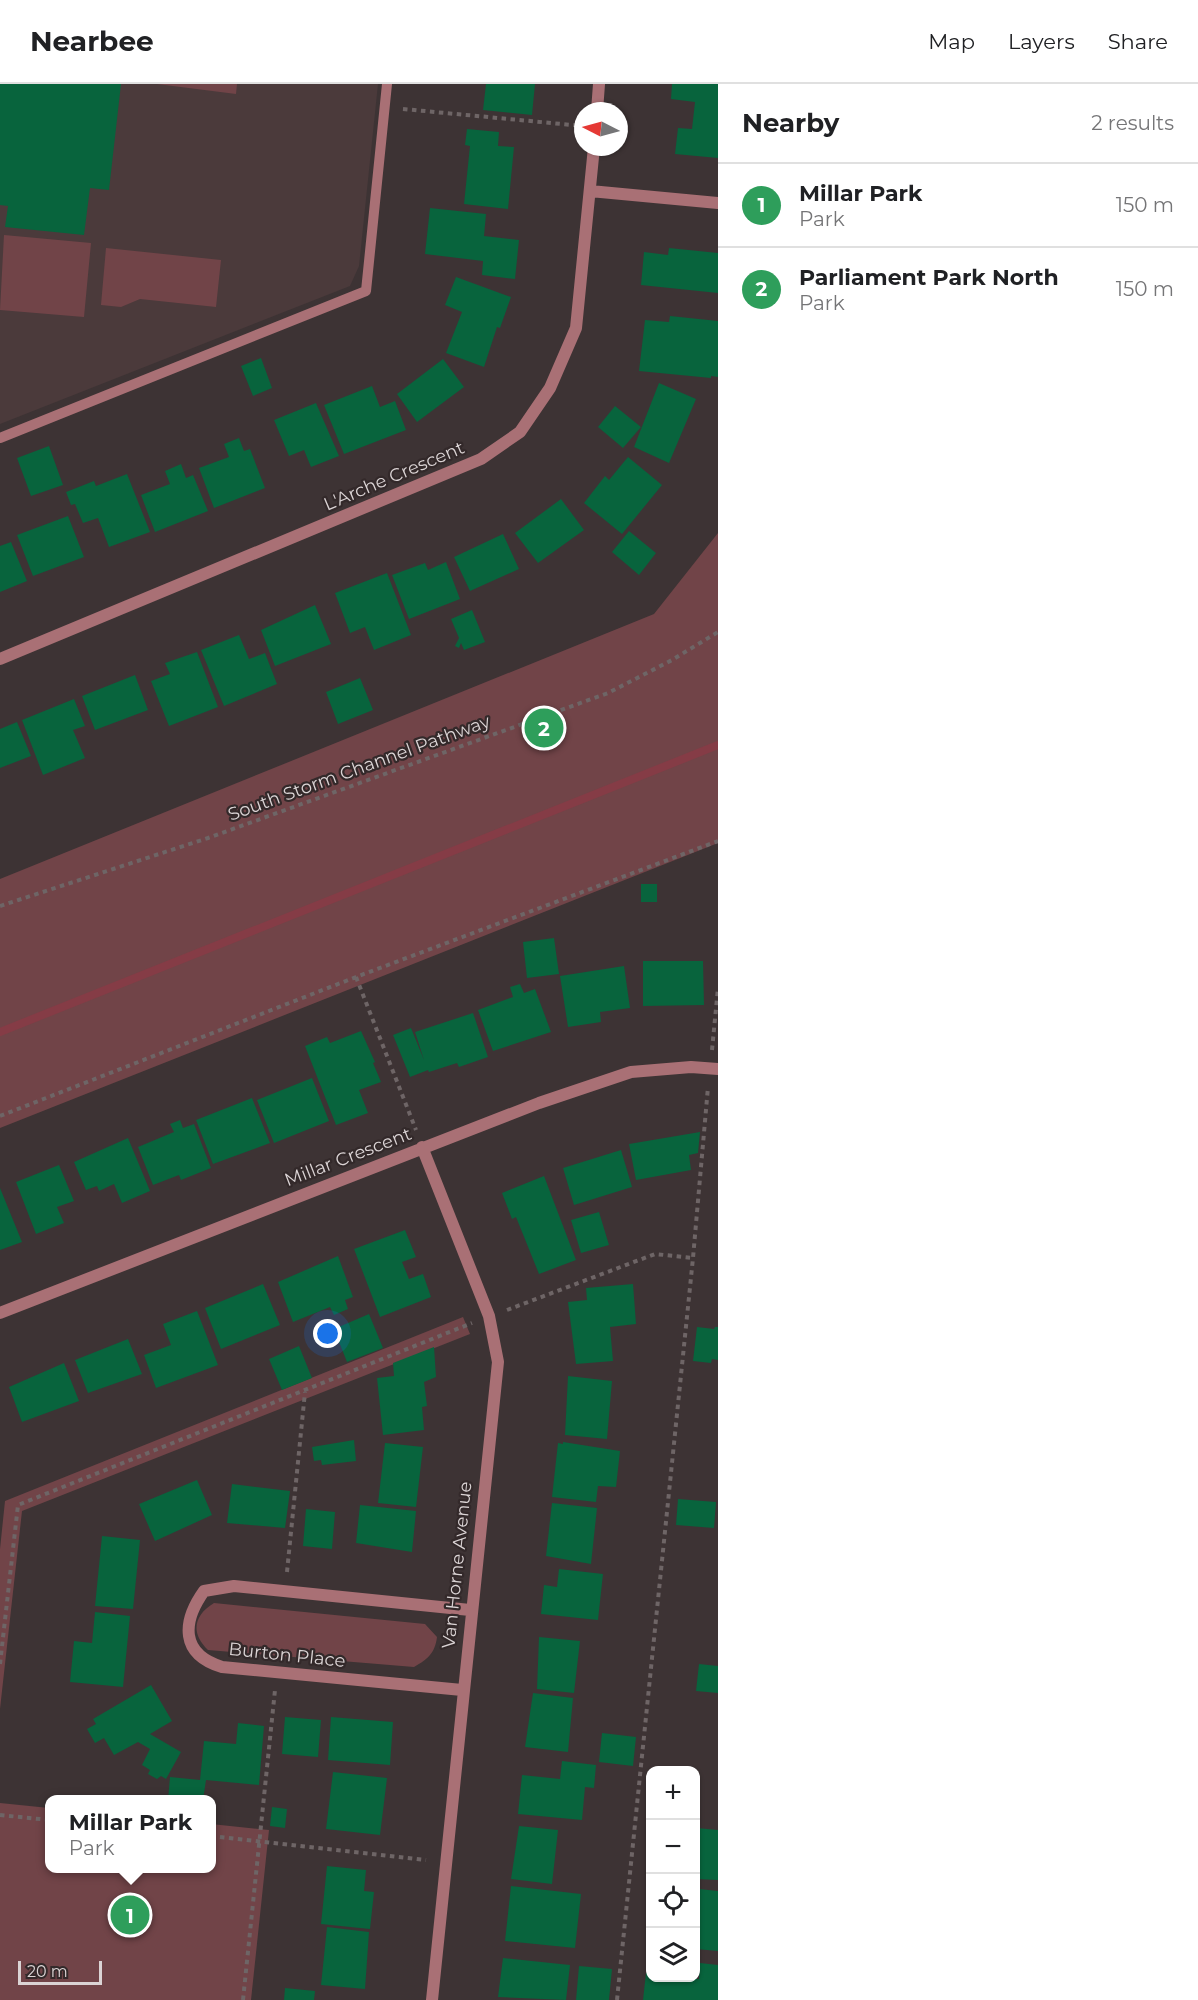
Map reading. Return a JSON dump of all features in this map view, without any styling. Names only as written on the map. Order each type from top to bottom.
[{"type":"street","points":[[598,102],[599,84]]},
{"type":"street","name":"L'Arche Crescent","points":[[0,659],[481,459],[520,432],[550,388],[576,328],[593,156]]},
{"type":"street","points":[[590,191],[718,203]]},
{"type":"street","name":"Millar Crescent","points":[[0,1313],[422,1147],[631,1072],[692,1067],[714,1069]]},
{"type":"street","name":"Van Horne Avenue","points":[[422,1147],[489,1316],[498,1362],[470,1610],[432,2000]]},
{"type":"street","name":"Burton Place","points":[[462,1690],[222,1667],[209,1663],[193,1651],[188,1634],[191,1609],[204,1591],[234,1586],[470,1610]]},
{"type":"lane","points":[[0,438],[366,291],[387,84]]},
{"type":"path","points":[[385,107],[574,125]]},
{"type":"path","name":"South Storm Channel Pathway","points":[[0,906],[208,838],[608,693],[672,660],[718,632]]},
{"type":"path","points":[[0,1116],[356,977],[718,841]]},
{"type":"path","points":[[356,977],[422,1147]]},
{"type":"path","points":[[617,2000],[714,1069],[718,988]]},
{"type":"path","points":[[0,1664],[18,1505],[305,1392],[489,1316],[656,1254],[693,1258]]},
{"type":"path","points":[[285,1591],[305,1392]]},
{"type":"path","points":[[243,2000],[277,1672]]},
{"type":"path","points":[[0,1815],[45,1820]]},
{"type":"path","points":[[216,1837],[445,1862]]},
{"type":"shaded area","points":[[0,84],[378,84],[359,266],[350,286],[0,424]]},
{"type":"shaded area","points":[[157,84],[237,84],[236,94]]},
{"type":"shaded area","points":[[4,235],[91,243],[84,317],[0,310]]},
{"type":"shaded area","points":[[106,248],[221,260],[216,307],[140,299],[121,307],[101,305]]},
{"type":"shaded area","points":[[718,533],[718,843],[0,1128],[0,879],[654,614]]},
{"type":"shaded area","points":[[463,1317],[470,1334],[22,1511],[0,1709],[0,1549],[5,1501]]},
{"type":"shaded area","points":[[214,1603],[425,1624],[437,1637],[430,1655],[414,1667],[208,1650],[202,1644],[197,1625],[202,1613]]},
{"type":"shaded area","points":[[0,1803],[45,1808],[45,1873],[216,1873],[216,1825],[269,1830],[251,2000],[0,2000]]},
{"type":"building","points":[[0,84],[121,84],[109,190],[90,188],[84,235],[5,227],[8,206],[0,205]]},
{"type":"building","points":[[486,84],[535,84],[532,115],[483,110]]},
{"type":"building","points":[[672,84],[718,84],[718,158],[675,154],[678,128],[692,129],[695,102],[671,99]]},
{"type":"building","points":[[467,129],[499,132],[498,146],[514,147],[508,209],[464,204],[470,146],[465,145]]},
{"type":"building","points":[[430,208],[486,214],[484,236],[519,240],[515,279],[482,275],[483,261],[425,254]]},
{"type":"building","points":[[669,248],[718,253],[718,293],[641,285],[644,252],[668,255]]},
{"type":"building","points":[[456,277],[511,297],[500,328],[497,327],[484,367],[446,353],[462,312],[445,305]]},
{"type":"building","points":[[670,316],[718,321],[718,377],[639,371],[645,320],[669,322]]},
{"type":"building","points":[[261,358],[272,388],[253,396],[241,366]]},
{"type":"building","points":[[443,359],[464,387],[417,422],[397,394]]},
{"type":"building","points":[[659,383],[696,399],[669,463],[634,447]]},
{"type":"building","points":[[372,386],[380,407],[395,401],[406,430],[344,454],[324,405]]},
{"type":"building","points":[[316,403],[339,456],[311,467],[304,450],[289,456],[274,420]]},
{"type":"building","points":[[615,406],[641,427],[623,448],[598,427]]},
{"type":"building","points":[[239,438],[244,451],[250,449],[265,488],[214,508],[199,468],[229,457],[224,444]]},
{"type":"building","points":[[49,446],[63,485],[31,496],[17,458]]},
{"type":"building","points":[[628,457],[662,485],[622,534],[584,503],[605,476],[609,480]]},
{"type":"building","points":[[181,464],[186,478],[193,475],[208,511],[155,532],[141,495],[170,484],[165,471]]},
{"type":"building","points":[[127,474],[150,532],[109,547],[98,518],[83,523],[75,504],[71,505],[66,492],[94,481],[96,486]]},
{"type":"building","points":[[561,499],[584,530],[538,563],[515,533]]},
{"type":"building","points":[[68,516],[84,557],[33,576],[17,535]]},
{"type":"building","points":[[629,531],[656,553],[639,575],[612,552]]},
{"type":"building","points":[[503,534],[519,569],[470,591],[454,557]]},
{"type":"building","points":[[11,542],[27,581],[0,592],[0,546]]},
{"type":"building","points":[[446,562],[460,599],[409,619],[392,575],[425,563],[428,570]]},
{"type":"building","points":[[387,573],[411,635],[374,650],[365,627],[350,633],[335,593]]},
{"type":"building","points":[[315,605],[331,644],[275,666],[261,630]]},
{"type":"building","points":[[472,610],[485,642],[464,650],[461,643],[459,648],[455,646],[459,638],[451,619]]},
{"type":"building","points":[[239,635],[249,659],[265,653],[277,684],[224,706],[201,650]]},
{"type":"building","points":[[197,652],[218,707],[169,726],[151,681],[170,674],[165,663]]},
{"type":"building","points":[[135,675],[148,710],[95,730],[82,696]]},
{"type":"building","points":[[360,678],[373,710],[338,724],[326,692]]},
{"type":"building","points":[[74,699],[85,726],[73,730],[85,758],[43,775],[22,720]]},
{"type":"building","points":[[17,722],[31,756],[0,768],[0,729]]},
{"type":"building","points":[[641,884],[657,884],[657,902],[641,902]]},
{"type":"building","points":[[554,938],[559,974],[527,978],[523,942]]},
{"type":"building","points":[[643,961],[703,961],[704,1005],[643,1006]]},
{"type":"building","points":[[624,966],[630,1008],[600,1012],[601,1022],[568,1027],[560,976]]},
{"type":"building","points":[[520,984],[524,993],[535,989],[551,1032],[493,1051],[478,1010],[513,997],[510,987]]},
{"type":"building","points":[[473,1013],[488,1057],[459,1067],[457,1063],[410,1077],[393,1035],[411,1028],[424,1060],[415,1032]]},
{"type":"building","points":[[361,1031],[381,1082],[359,1090],[368,1113],[336,1125],[305,1046],[327,1037],[330,1043]]},
{"type":"building","points":[[312,1078],[329,1121],[274,1143],[257,1100]]},
{"type":"building","points":[[252,1098],[270,1143],[213,1164],[196,1120]]},
{"type":"building","points":[[180,1120],[183,1128],[194,1124],[211,1168],[181,1180],[179,1175],[153,1185],[138,1147],[174,1132],[170,1124]]},
{"type":"building","points":[[700,1132],[698,1153],[689,1155],[691,1170],[636,1180],[629,1144]]},
{"type":"building","points":[[128,1138],[150,1191],[122,1203],[114,1184],[99,1191],[97,1186],[86,1190],[74,1162]]},
{"type":"building","points":[[621,1150],[632,1187],[574,1205],[563,1168]]},
{"type":"building","points":[[59,1165],[74,1201],[57,1207],[64,1223],[36,1234],[16,1182]]},
{"type":"building","points":[[544,1176],[576,1260],[539,1274],[516,1217],[512,1219],[502,1193]]},
{"type":"building","points":[[0,1188],[22,1242],[0,1250]]},
{"type":"building","points":[[599,1212],[609,1245],[581,1253],[571,1220]]},
{"type":"building","points":[[405,1230],[416,1257],[402,1262],[409,1279],[423,1274],[431,1297],[380,1317],[354,1249]]},
{"type":"building","points":[[338,1256],[353,1297],[345,1300],[348,1309],[334,1315],[330,1307],[293,1322],[278,1282]]},
{"type":"building","points":[[263,1284],[280,1325],[221,1349],[205,1308]]},
{"type":"building","points":[[633,1284],[636,1324],[610,1327],[613,1361],[576,1364],[568,1302],[587,1300],[586,1288]]},
{"type":"building","points":[[197,1311],[218,1365],[156,1388],[144,1355],[171,1345],[163,1324]]},
{"type":"building","points":[[369,1314],[383,1348],[347,1362],[334,1329]]},
{"type":"building","points":[[697,1327],[714,1329],[718,1327],[718,1360],[712,1359],[711,1363],[693,1361]]},
{"type":"building","points":[[128,1339],[142,1374],[88,1393],[75,1360]]},
{"type":"building","points":[[299,1346],[312,1378],[282,1390],[269,1359]]},
{"type":"building","points":[[434,1347],[436,1377],[424,1382],[427,1406],[422,1407],[424,1430],[383,1435],[377,1378],[394,1376],[393,1363]]},
{"type":"building","points":[[64,1363],[79,1401],[22,1422],[9,1387]]},
{"type":"building","points":[[568,1376],[612,1381],[607,1439],[565,1435]]},
{"type":"building","points":[[354,1440],[356,1461],[322,1465],[321,1460],[314,1461],[312,1447]]},
{"type":"building","points":[[563,1442],[620,1451],[616,1487],[598,1486],[596,1502],[552,1497],[558,1443],[563,1444]]},
{"type":"building","points":[[385,1443],[423,1447],[416,1507],[378,1503]]},
{"type":"building","points":[[197,1480],[212,1515],[155,1541],[139,1504]]},
{"type":"building","points":[[232,1484],[290,1491],[285,1528],[227,1523]]},
{"type":"building","points":[[678,1499],[716,1502],[714,1528],[676,1525]]},
{"type":"building","points":[[552,1503],[597,1508],[591,1564],[546,1556]]},
{"type":"building","points":[[360,1505],[416,1511],[412,1552],[356,1543]]},
{"type":"building","points":[[306,1509],[335,1512],[332,1549],[303,1546]]},
{"type":"building","points":[[102,1536],[140,1540],[133,1609],[95,1606]]},
{"type":"building","points":[[559,1569],[603,1574],[598,1620],[541,1614],[544,1585],[557,1587]]},
{"type":"building","points":[[95,1612],[130,1616],[123,1687],[70,1682],[74,1641],[92,1643]]},
{"type":"building","points":[[539,1637],[580,1641],[574,1693],[537,1689]]},
{"type":"building","points":[[699,1664],[718,1666],[718,1693],[696,1691]]},
{"type":"building","points":[[151,1685],[172,1721],[150,1734],[181,1752],[166,1779],[161,1776],[157,1779],[148,1774],[150,1770],[142,1765],[150,1749],[138,1742],[114,1755],[104,1738],[95,1743],[87,1729],[96,1724],[93,1719]]},
{"type":"building","points":[[533,1693],[573,1698],[568,1752],[525,1747]]},
{"type":"building","points":[[285,1717],[321,1720],[318,1757],[282,1754]]},
{"type":"building","points":[[331,1717],[393,1722],[390,1765],[328,1760]]},
{"type":"building","points":[[238,1723],[264,1726],[259,1785],[206,1780],[204,1795],[168,1795],[170,1777],[200,1780],[204,1741],[236,1744]]},
{"type":"building","points":[[602,1733],[636,1737],[633,1766],[599,1762]]},
{"type":"building","points":[[562,1761],[596,1765],[594,1788],[585,1787],[582,1820],[518,1814],[522,1775],[560,1779]]},
{"type":"building","points":[[333,1772],[387,1778],[380,1835],[326,1829]]},
{"type":"building","points":[[272,1807],[287,1809],[285,1828],[270,1826]]},
{"type":"building","points":[[519,1826],[558,1830],[552,1884],[511,1879]]},
{"type":"building","points":[[700,1828],[718,1830],[718,1880],[700,1879]]},
{"type":"building","points":[[327,1866],[366,1870],[364,1891],[374,1892],[370,1929],[321,1924]]},
{"type":"building","points":[[511,1886],[581,1894],[575,1948],[505,1941]]},
{"type":"building","points":[[700,1889],[718,1891],[718,1951],[700,1949]]},
{"type":"building","points":[[327,1927],[369,1932],[365,1989],[321,1985]]},
{"type":"building","points":[[503,1958],[570,1965],[566,2000],[498,1997]]},
{"type":"building","points":[[700,1963],[718,1965],[718,2000],[643,2000],[646,1973],[646,1982],[700,1982]]},
{"type":"building","points":[[579,1966],[612,1969],[609,2000],[576,2000]]},
{"type":"building","points":[[285,1988],[315,1991],[314,2000],[284,2000]]},
{"type":"waterway","points":[[0,1032],[718,745]]},
{"type":"place","name":"Parliament Park North","points":[[544,728]]},
{"type":"place","name":"Millar Park","points":[[130,1915]]}]
